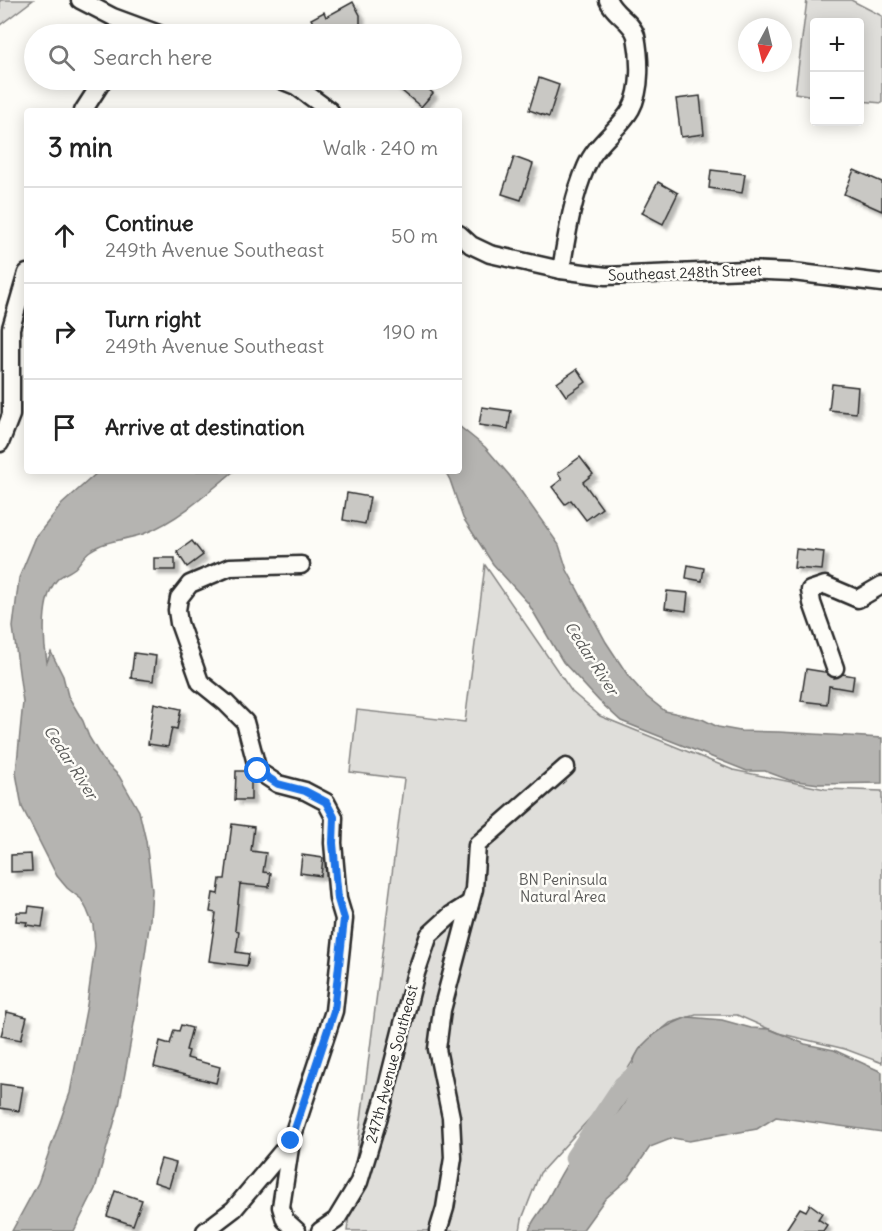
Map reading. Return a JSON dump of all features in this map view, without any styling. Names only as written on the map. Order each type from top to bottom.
[{"type":"street","points":[[80,0],[122,24]]},
{"type":"street","points":[[561,270],[573,204],[586,165],[600,144],[631,108],[637,90],[639,67],[635,33],[629,23],[618,16],[608,0]]},
{"type":"street","points":[[85,108],[97,90]]},
{"type":"street","points":[[301,90],[326,108]]},
{"type":"street","name":"Southeast 248th Street","points":[[462,237],[471,245],[490,254],[561,270],[606,276],[746,270],[793,272],[882,283]]},
{"type":"street","points":[[0,443],[11,415],[11,328],[24,283]]},
{"type":"street","points":[[297,1231],[285,1220],[281,1207],[291,1141],[334,1011],[344,919],[338,899],[333,843],[334,817],[326,802],[305,791],[278,784],[258,771],[245,722],[200,682],[179,623],[177,610],[179,598],[190,584],[230,567],[301,566]]},
{"type":"street","points":[[835,668],[812,603],[810,590],[825,585],[858,599],[881,585]]},
{"type":"street","points":[[438,1231],[453,1158],[451,1117],[437,1049],[441,1010],[474,889],[477,845],[566,767]]},
{"type":"street","name":"247th Avenue Southeast","points":[[320,1231],[336,1220],[359,1182],[383,1102],[415,976],[429,935],[451,915],[470,903]]},
{"type":"street","points":[[205,1231],[234,1209],[291,1141]]},
{"type":"green space","points":[[0,0],[33,0],[0,25]]},
{"type":"green space","points":[[807,0],[851,0],[882,16],[882,103],[864,101],[864,18],[810,18],[810,95],[795,93]]},
{"type":"green space","name":"BN Peninsula Natural Area","points":[[485,565],[572,692],[600,716],[733,770],[825,789],[882,791],[882,1063],[845,1049],[778,1033],[737,1015],[696,1015],[670,1023],[642,1046],[613,1093],[540,1173],[522,1219],[520,1231],[347,1231],[404,779],[350,772],[357,710],[465,722]]},
{"type":"water","points":[[462,428],[485,447],[510,476],[559,545],[567,570],[606,642],[629,677],[647,697],[665,711],[702,719],[718,727],[740,731],[882,738],[882,783],[819,784],[789,780],[765,771],[747,771],[621,721],[563,662],[528,603],[493,564],[463,518],[447,474],[462,474]]},
{"type":"water","points":[[96,474],[230,474],[191,506],[156,529],[109,542],[90,551],[75,568],[58,579],[48,598],[44,620],[47,662],[51,652],[63,676],[68,696],[83,721],[89,737],[103,760],[119,776],[139,811],[146,841],[152,890],[139,996],[119,1106],[95,1189],[74,1231],[12,1231],[38,1183],[70,1093],[87,1005],[95,946],[93,925],[87,910],[81,899],[57,876],[22,807],[16,773],[23,702],[13,627],[19,578],[36,537],[62,504]]},
{"type":"water","points":[[688,1017],[722,1020],[751,1028],[769,1029],[805,1044],[834,1050],[882,1072],[882,1132],[776,1117],[757,1129],[689,1141],[673,1138],[650,1147],[628,1179],[605,1199],[582,1231],[529,1231],[576,1151],[621,1108],[627,1097],[633,1063],[639,1050],[661,1030]]},
{"type":"building","points":[[353,2],[360,15],[360,24],[314,24],[311,19],[324,12],[326,17]]},
{"type":"building","points":[[539,78],[559,85],[549,117],[529,110]]},
{"type":"building","points":[[401,90],[429,90],[433,93],[421,107]]},
{"type":"building","points":[[700,96],[704,134],[681,137],[676,99]]},
{"type":"building","points":[[514,157],[533,164],[521,200],[502,194]]},
{"type":"building","points":[[711,170],[745,174],[742,193],[709,188]]},
{"type":"building","points":[[854,170],[882,182],[882,211],[844,194]]},
{"type":"building","points":[[658,182],[678,193],[663,224],[642,213]]},
{"type":"building","points":[[577,369],[586,382],[566,396],[557,383]]},
{"type":"building","points":[[832,384],[858,387],[856,413],[829,410]]},
{"type":"building","points":[[482,407],[511,411],[508,429],[479,425]]},
{"type":"building","points":[[580,457],[593,474],[583,482],[602,508],[586,520],[571,500],[565,504],[552,487],[562,479],[558,473]]},
{"type":"building","points":[[347,493],[370,497],[365,524],[343,520]]},
{"type":"building","points":[[192,541],[203,555],[187,567],[177,552]]},
{"type":"building","points":[[796,549],[824,552],[822,570],[794,568]]},
{"type":"building","points":[[154,558],[175,558],[175,570],[154,570]]},
{"type":"building","points":[[688,565],[704,568],[702,581],[686,578]]},
{"type":"building","points":[[667,591],[688,593],[686,611],[665,608]]},
{"type":"building","points":[[134,653],[156,656],[153,681],[131,678]]},
{"type":"building","points":[[806,669],[825,672],[834,678],[843,674],[854,676],[852,690],[829,686],[827,704],[801,701]]},
{"type":"building","points":[[154,703],[181,709],[177,729],[172,728],[168,747],[148,744]]},
{"type":"building","points":[[236,771],[247,771],[251,778],[251,800],[235,800]]},
{"type":"building","points":[[232,824],[254,827],[251,851],[266,853],[263,872],[271,873],[269,887],[240,884],[235,930],[239,931],[236,952],[249,954],[247,966],[209,961],[216,913],[210,912],[213,893],[218,894],[220,879],[225,879]]},
{"type":"building","points":[[31,854],[32,871],[11,872],[11,855]]},
{"type":"building","points":[[302,855],[323,858],[321,876],[300,873]]},
{"type":"building","points":[[29,906],[45,908],[42,927],[16,921],[17,912],[28,912]]},
{"type":"building","points":[[7,1012],[27,1017],[21,1040],[1,1036]]},
{"type":"building","points":[[181,1025],[192,1028],[186,1050],[189,1051],[187,1058],[220,1067],[216,1083],[154,1067],[160,1041],[170,1044],[174,1030],[179,1031]]},
{"type":"building","points":[[0,1084],[23,1087],[19,1111],[0,1108]]},
{"type":"building","points":[[161,1159],[176,1163],[169,1187],[154,1182]]},
{"type":"building","points":[[115,1191],[142,1200],[133,1225],[107,1216]]},
{"type":"building","points":[[810,1204],[822,1213],[818,1219],[827,1225],[823,1231],[785,1231],[800,1208],[806,1211]]},
{"type":"waterway","name":"Cedar River","points":[[575,1158],[623,1086],[650,1064]]},
{"type":"route","points":[[258,771],[278,784],[305,791],[326,802],[334,817],[333,843],[338,899],[344,919],[334,1011],[291,1141]]}]
